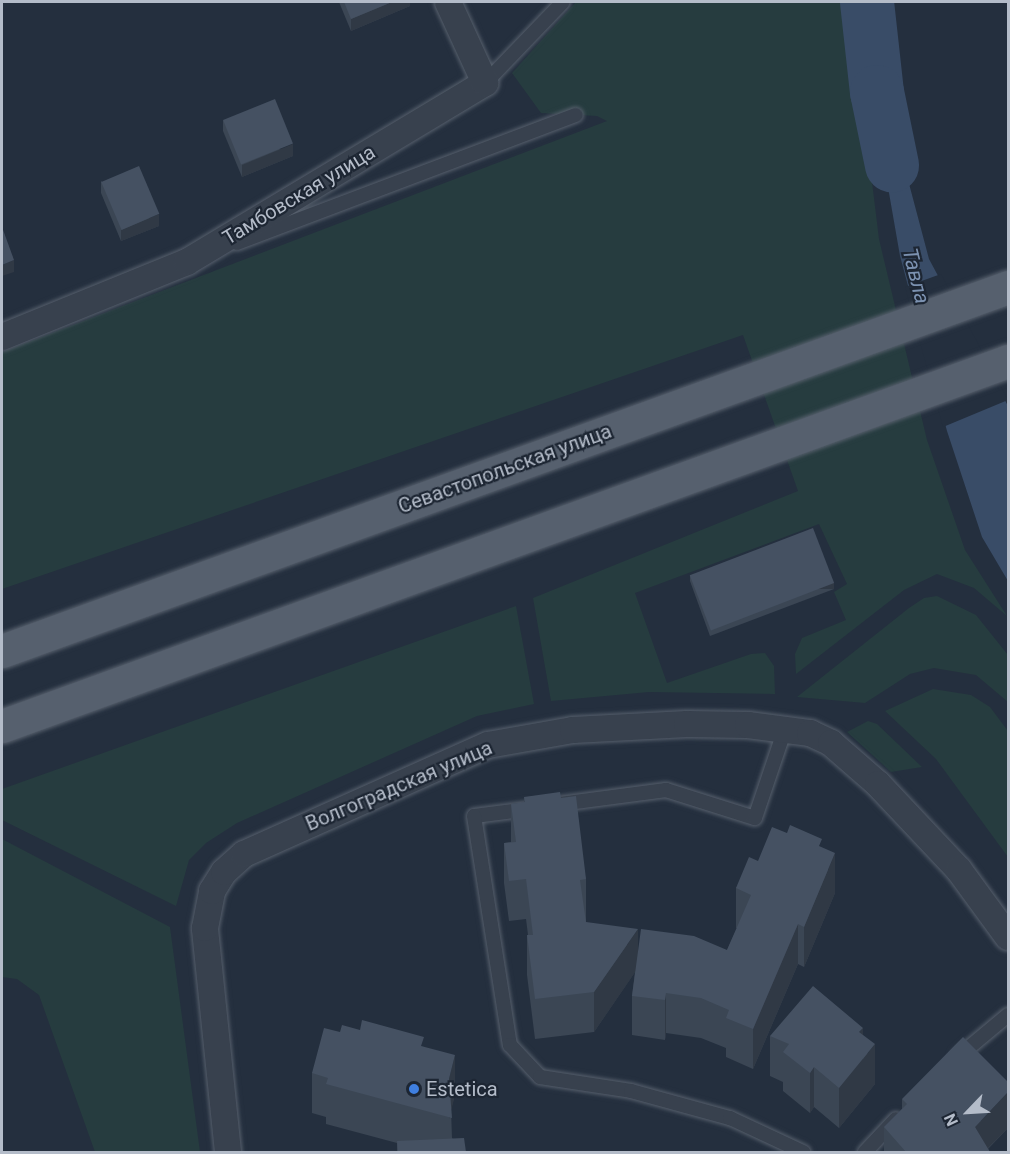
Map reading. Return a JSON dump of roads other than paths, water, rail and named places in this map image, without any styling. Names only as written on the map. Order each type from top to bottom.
[{"type":"main road","name":"Севастопольская улица","points":[[2,651],[1008,287]]},
{"type":"main road","points":[[2,726],[1008,362]]},
{"type":"street","points":[[448,2],[485,83]]},
{"type":"street","name":"Тамбовская улица","points":[[2,337],[187,262],[485,83]]},
{"type":"street","name":"Волгоградская улица","points":[[228,1152],[205,928],[212,891],[224,872],[244,854],[488,745],[573,730],[687,724],[785,729],[810,733],[831,743],[878,784],[959,870],[1008,937]]},
{"type":"lane","name":"Тамбовская улица","points":[[485,83],[563,2]]},
{"type":"lane","points":[[187,262],[576,115]]},
{"type":"lane","points":[[785,729],[755,818],[666,790],[474,816],[510,1045],[540,1077],[631,1091],[730,1118],[803,1152]]},
{"type":"lane","points":[[947,1066],[1008,1015]]},
{"type":"lane","points":[[865,1152],[906,1108]]},
{"type":"water","points":[[877,92],[903,161],[929,259],[1008,406],[1008,581],[982,537],[947,431],[900,256],[881,147]]},
{"type":"waterway","name":"Тавла","points":[[867,2],[877,92],[892,165]]},
{"type":"place","name":"Estetica","points":[[414,1089]]}]
